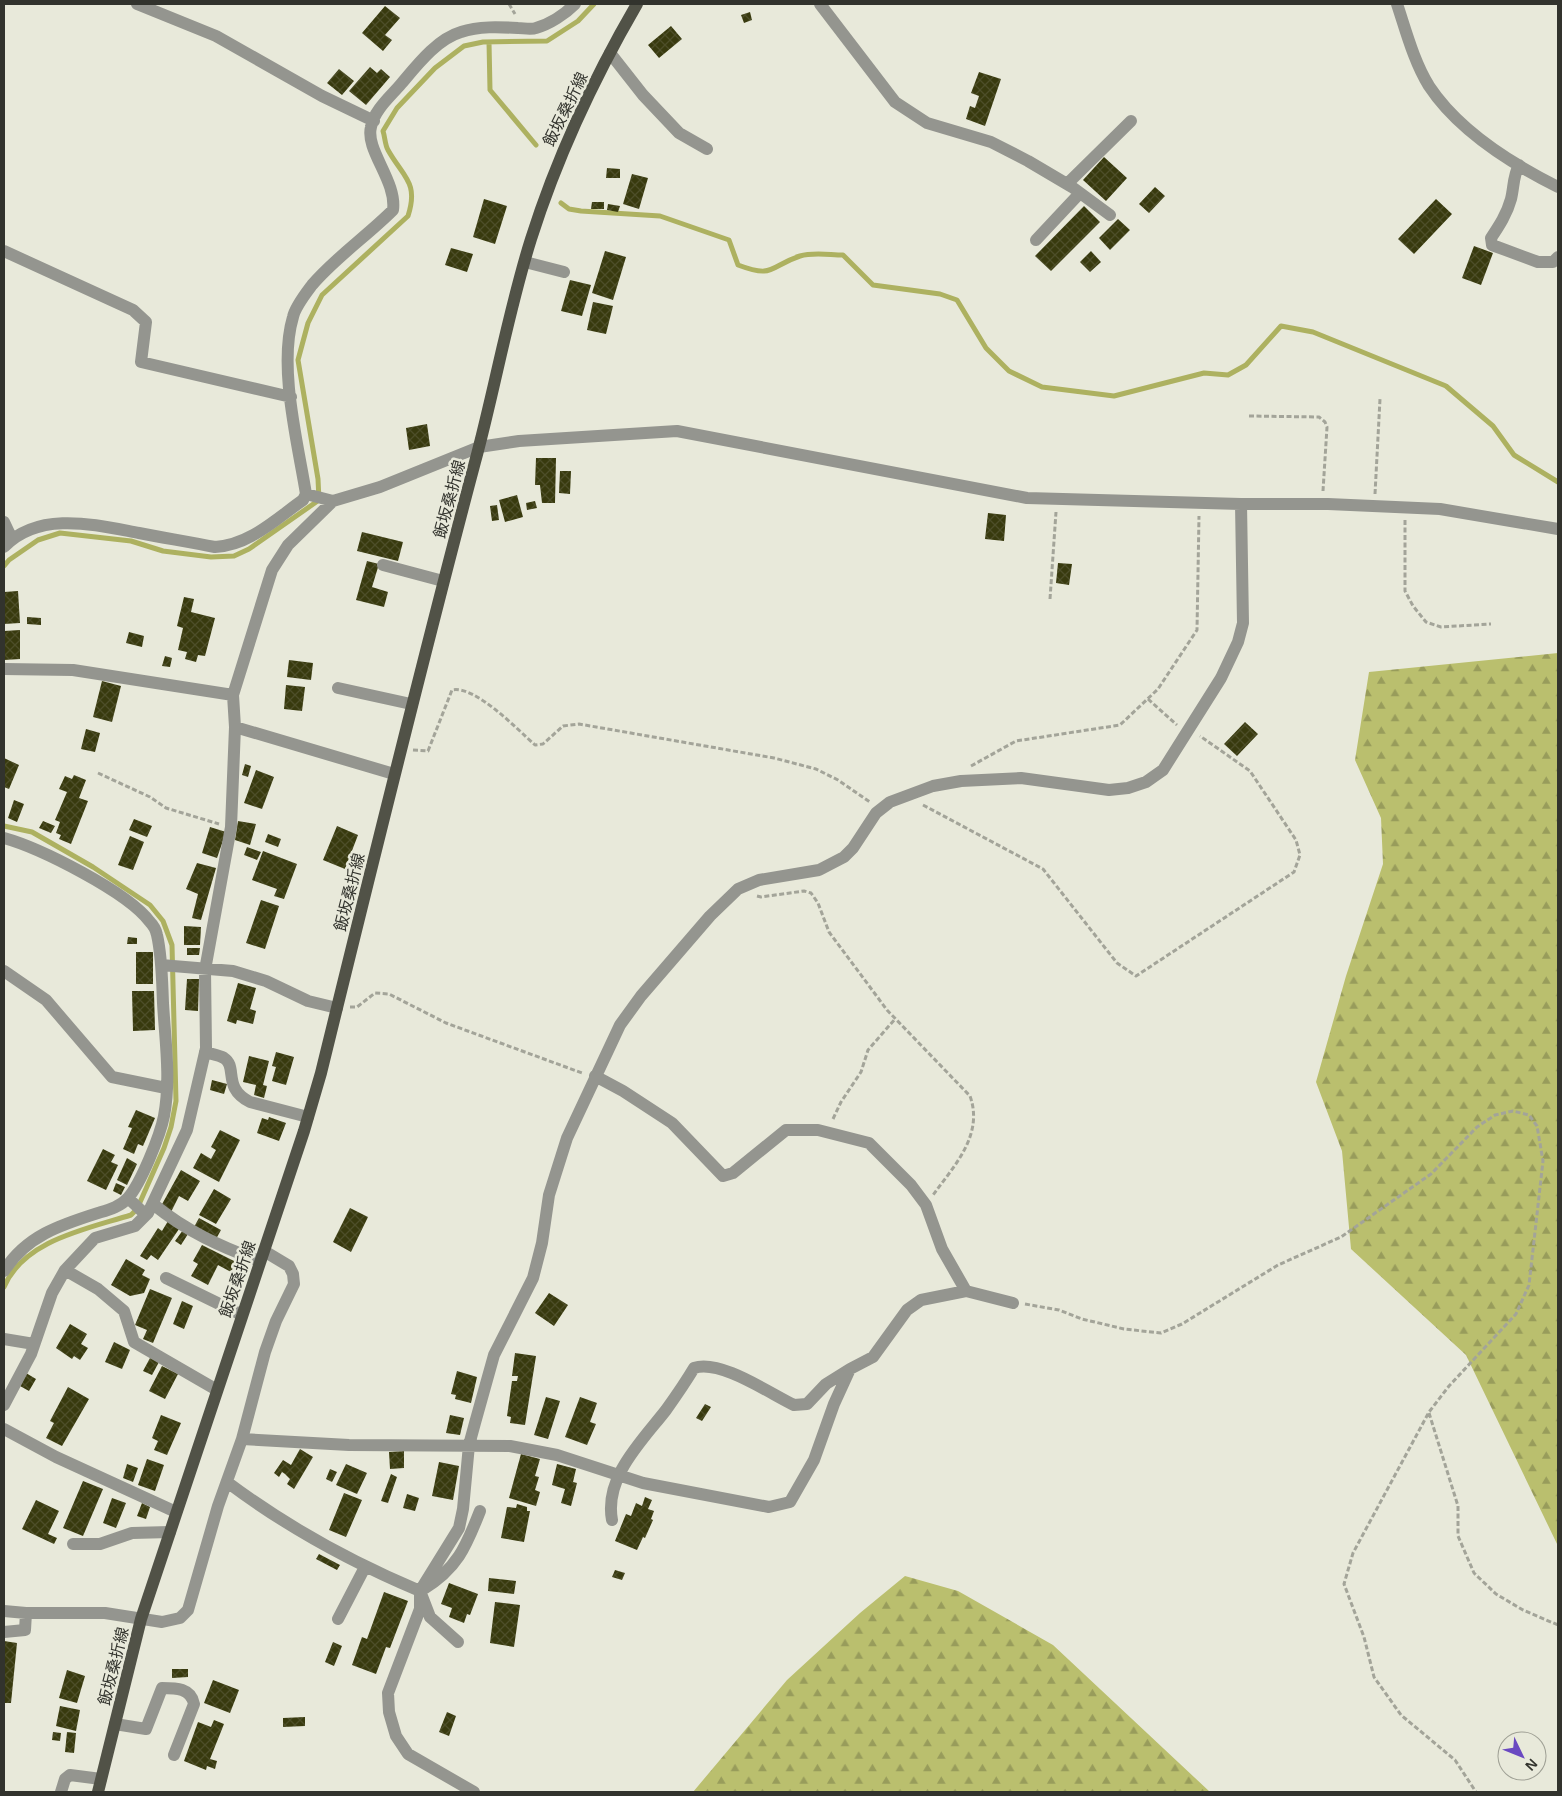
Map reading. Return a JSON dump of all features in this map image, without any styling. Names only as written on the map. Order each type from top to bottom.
[{"type":"main road","name":"飯坂桑折線","points":[[98,1792],[141,1618],[308,1117],[337,1008],[411,704],[479,447],[525,262],[559,159],[610,53],[637,4]]},
{"type":"street","points":[[136,4],[216,36],[322,96],[374,121]]},
{"type":"street","points":[[140,1206],[187,1130],[205,1052],[205,970],[230,827],[235,727],[233,695],[272,570],[319,498],[291,397],[287,354],[293,316],[311,286],[328,268],[393,210],[394,200],[390,185],[373,145],[370,128],[378,111],[419,63],[448,38],[459,32],[474,28],[536,29],[553,20],[575,4]]},
{"type":"street","points":[[820,4],[895,102],[926,122],[991,142],[1067,184],[1110,215]]},
{"type":"street","points":[[1397,4],[1420,70],[1429,86],[1466,126],[1518,164],[1558,187]]},
{"type":"street","points":[[610,53],[643,95],[679,133],[707,149]]},
{"type":"street","points":[[1067,184],[1130,122]]},
{"type":"street","points":[[1518,164],[1511,200],[1501,224],[1491,238],[1492,245],[1538,262],[1552,262],[1558,257]]},
{"type":"street","points":[[1036,240],[1080,193]]},
{"type":"street","points":[[4,251],[133,310],[146,322],[140,362],[291,397]]},
{"type":"street","points":[[525,262],[564,272]]},
{"type":"street","points":[[4,522],[8,543],[50,524],[69,522],[92,524],[215,547],[232,546],[258,532],[303,500],[380,487],[479,447],[519,441],[677,431],[1027,498],[1440,508],[1558,529]]},
{"type":"street","points":[[474,1792],[408,1754],[396,1736],[389,1712],[388,1693],[420,1609],[420,1591],[459,1528],[463,1509],[469,1445],[494,1355],[533,1278],[542,1243],[549,1195],[567,1138],[620,1025],[641,996],[710,916],[738,889],[748,884],[819,870],[844,857],[853,848],[881,809],[890,802],[911,792],[961,781],[1021,778],[1108,790],[1128,788],[1146,782],[1162,770],[1221,678],[1238,642],[1243,623],[1240,504]]},
{"type":"street","points":[[383,566],[444,581]]},
{"type":"street","points":[[4,670],[73,670],[233,695]]},
{"type":"street","points":[[338,688],[411,704]]},
{"type":"street","points":[[235,727],[394,774]]},
{"type":"street","points":[[4,838],[26,844],[67,865],[117,895],[146,917],[157,933],[164,966],[166,1088],[161,1129],[135,1226],[95,1238],[65,1270],[52,1293],[34,1344],[4,1405]]},
{"type":"street","points":[[164,966],[233,971],[266,981],[308,1001],[337,1008]]},
{"type":"street","points":[[4,972],[46,1000],[112,1077],[166,1088]]},
{"type":"street","points":[[205,1052],[225,1058],[229,1064],[234,1090],[241,1098],[308,1117]]},
{"type":"street","points":[[595,1076],[623,1091],[672,1123],[723,1176],[733,1173],[786,1130],[818,1130],[869,1143],[911,1185],[926,1205],[942,1249],[966,1291]]},
{"type":"street","points":[[4,1271],[24,1245],[39,1235],[60,1225],[118,1206],[140,1206],[173,1220],[204,1239],[289,1266],[294,1274],[294,1284],[276,1321],[265,1352],[242,1439],[204,1550],[188,1610],[180,1618],[171,1622],[106,1613],[26,1613],[4,1611]]},
{"type":"street","points":[[65,1270],[98,1289],[124,1311],[134,1342],[217,1390]]},
{"type":"street","points":[[166,1278],[242,1315]]},
{"type":"street","points":[[612,1520],[610,1508],[619,1474],[632,1453],[681,1390],[694,1368],[703,1365],[720,1368],[794,1405],[807,1404],[826,1384],[873,1357],[908,1310],[921,1300],[966,1291],[1013,1303]]},
{"type":"street","points":[[4,1339],[34,1344]]},
{"type":"street","points":[[242,1439],[350,1445],[510,1446],[557,1454],[643,1483],[769,1508],[790,1502],[814,1460],[834,1404],[850,1369]]},
{"type":"street","points":[[4,1430],[56,1457],[176,1512]]},
{"type":"street","points":[[227,1482],[271,1514],[365,1567],[420,1591],[430,1617],[458,1642]]},
{"type":"street","points":[[420,1591],[437,1581],[465,1550],[480,1511]]},
{"type":"street","points":[[73,1544],[100,1544],[132,1533],[170,1532]]},
{"type":"street","points":[[338,1619],[365,1567]]},
{"type":"street","points":[[4,1632],[25,1630],[26,1613]]},
{"type":"street","points":[[115,1724],[146,1729],[162,1688],[180,1688],[193,1697],[194,1704],[174,1755]]},
{"type":"street","points":[[61,1792],[65,1779],[70,1775],[102,1779]]},
{"type":"path","points":[[1374,506],[1380,399]]},
{"type":"path","points":[[1249,416],[1319,417],[1325,422],[1327,427],[1323,504]]},
{"type":"path","points":[[1050,598],[1056,499]]},
{"type":"path","points":[[961,781],[963,772],[974,763],[1016,741],[1120,725],[1158,689],[1197,630],[1199,503]]},
{"type":"path","points":[[1406,507],[1405,591],[1412,606],[1426,622],[1441,627],[1491,624]]},
{"type":"path","points":[[400,749],[428,751],[452,690],[460,688],[478,697],[535,744],[543,744],[563,726],[579,724],[774,758],[816,769],[838,780],[881,809]]},
{"type":"path","points":[[911,792],[924,806],[1043,869],[1117,963],[1136,976],[1294,872],[1300,854],[1296,840],[1250,771],[1188,731],[1148,698]]},
{"type":"path","points":[[98,774],[150,797],[166,808],[230,827]]},
{"type":"path","points":[[748,884],[755,895],[761,897],[804,891],[811,893],[818,903],[829,932],[895,1019],[970,1096],[973,1104],[972,1133],[959,1163],[926,1205]]},
{"type":"path","points":[[337,1008],[357,1007],[375,993],[389,994],[446,1023],[480,1033],[572,1070],[595,1076]]},
{"type":"path","points":[[833,1134],[832,1121],[840,1102],[861,1072],[868,1050],[895,1019]]},
{"type":"path","points":[[1013,1303],[1059,1310],[1082,1319],[1124,1329],[1161,1333],[1182,1324],[1278,1265],[1341,1237],[1431,1174],[1477,1127],[1495,1115],[1513,1111],[1529,1115],[1537,1126],[1543,1161],[1529,1285],[1516,1314],[1449,1386],[1429,1412],[1353,1553],[1344,1584],[1364,1637],[1374,1677],[1401,1715],[1455,1760],[1476,1792]]},
{"type":"path","points":[[1429,1412],[1458,1506],[1458,1536],[1474,1573],[1496,1594],[1524,1610],[1558,1625]]},
{"type":"green space","points":[[1558,653],[1558,1546],[1466,1355],[1351,1249],[1342,1151],[1316,1082],[1346,976],[1383,864],[1381,818],[1355,760],[1369,672]]},
{"type":"green space","points":[[905,1576],[958,1591],[1053,1645],[1210,1792],[693,1792],[787,1680],[860,1613]]},
{"type":"building","points":[[385,6],[400,18],[385,35],[392,40],[383,51],[362,33]]},
{"type":"building","points":[[750,12],[752,20],[744,23],[741,15]]},
{"type":"building","points":[[671,26],[682,39],[659,58],[648,45]]},
{"type":"building","points":[[370,67],[377,73],[381,69],[390,77],[366,105],[349,91]]},
{"type":"building","points":[[339,69],[354,81],[342,95],[327,83]]},
{"type":"building","points":[[979,72],[1001,79],[985,126],[966,119],[970,106],[975,108],[979,96],[971,93]]},
{"type":"building","points":[[1104,157],[1127,178],[1106,201],[1083,180]]},
{"type":"building","points":[[607,168],[620,169],[620,178],[606,178]]},
{"type":"building","points":[[632,174],[648,178],[639,209],[623,204]]},
{"type":"building","points":[[1155,187],[1165,196],[1149,213],[1139,204]]},
{"type":"building","points":[[484,199],[507,206],[495,244],[473,237]]},
{"type":"building","points":[[1436,199],[1452,214],[1414,254],[1398,239]]},
{"type":"building","points":[[592,202],[604,202],[604,209],[591,209]]},
{"type":"building","points":[[608,204],[620,206],[618,212],[607,210]]},
{"type":"building","points":[[1084,206],[1100,222],[1051,271],[1035,256]]},
{"type":"building","points":[[1118,219],[1130,230],[1110,250],[1099,238]]},
{"type":"building","points":[[1474,246],[1493,253],[1481,285],[1462,278]]},
{"type":"building","points":[[451,248],[473,254],[467,272],[445,265]]},
{"type":"building","points":[[605,251],[626,257],[613,300],[592,293]]},
{"type":"building","points":[[1091,251],[1101,262],[1090,272],[1080,262]]},
{"type":"building","points":[[570,280],[591,285],[582,316],[561,311]]},
{"type":"building","points":[[593,302],[613,306],[606,334],[587,330]]},
{"type":"building","points":[[427,424],[430,446],[409,450],[406,428]]},
{"type":"building","points":[[536,458],[556,458],[555,503],[542,503],[540,485],[535,485]]},
{"type":"building","points":[[560,471],[571,471],[570,494],[559,493]]},
{"type":"building","points":[[517,495],[523,517],[505,522],[499,500]]},
{"type":"building","points":[[535,501],[537,508],[527,510],[526,503]]},
{"type":"building","points":[[497,505],[499,520],[492,521],[490,506]]},
{"type":"building","points":[[988,513],[1006,515],[1004,541],[985,539]]},
{"type":"building","points":[[362,532],[403,542],[398,561],[357,551]]},
{"type":"building","points":[[367,561],[379,564],[372,587],[388,592],[384,607],[356,600]]},
{"type":"building","points":[[1058,563],[1072,564],[1069,585],[1056,583]]},
{"type":"building","points":[[18,591],[20,623],[4,624],[4,592]]},
{"type":"building","points":[[184,597],[194,599],[191,612],[215,618],[205,656],[198,655],[196,662],[185,659],[187,652],[178,650],[183,628],[177,626]]},
{"type":"building","points":[[27,617],[41,618],[41,625],[27,624]]},
{"type":"building","points":[[20,630],[20,659],[4,660],[4,631]]},
{"type":"building","points":[[129,632],[144,636],[142,647],[126,643]]},
{"type":"building","points":[[165,656],[172,658],[170,667],[162,666]]},
{"type":"building","points":[[289,660],[313,663],[311,680],[287,677]]},
{"type":"building","points":[[102,681],[121,686],[112,722],[93,717]]},
{"type":"building","points":[[286,685],[305,687],[302,711],[284,709]]},
{"type":"building","points":[[1245,722],[1258,734],[1237,756],[1224,744]]},
{"type":"building","points":[[86,729],[100,733],[95,752],[81,749]]},
{"type":"building","points":[[4,758],[19,765],[9,789],[4,787]]},
{"type":"building","points":[[245,764],[251,766],[248,777],[242,775]]},
{"type":"building","points":[[256,770],[274,777],[262,809],[244,803]]},
{"type":"building","points":[[74,775],[86,780],[79,798],[88,801],[71,844],[59,839],[61,835],[56,833],[60,822],[55,820],[67,792],[59,789],[65,776],[72,779]]},
{"type":"building","points":[[14,800],[24,804],[17,822],[8,818]]},
{"type":"building","points":[[134,819],[152,826],[147,837],[129,830]]},
{"type":"building","points":[[43,821],[55,826],[51,833],[39,828]]},
{"type":"building","points":[[238,821],[256,824],[250,845],[235,840]]},
{"type":"building","points":[[337,826],[358,835],[345,869],[323,860]]},
{"type":"building","points":[[210,827],[226,832],[217,858],[202,853]]},
{"type":"building","points":[[268,834],[281,839],[278,847],[265,842]]},
{"type":"building","points":[[130,836],[144,842],[133,870],[118,865]]},
{"type":"building","points":[[247,847],[261,852],[257,860],[244,855]]},
{"type":"building","points":[[263,851],[297,864],[284,899],[274,896],[277,889],[252,880]]},
{"type":"building","points":[[197,863],[216,868],[201,920],[192,918],[198,894],[186,889]]},
{"type":"building","points":[[261,900],[279,906],[265,949],[246,943]]},
{"type":"building","points":[[184,926],[201,927],[200,945],[184,945]]},
{"type":"building","points":[[128,937],[137,938],[137,944],[127,944]]},
{"type":"building","points":[[187,948],[200,948],[199,955],[187,955]]},
{"type":"building","points":[[136,952],[153,952],[153,984],[136,984]]},
{"type":"building","points":[[187,979],[199,979],[198,1011],[185,1010]]},
{"type":"building","points":[[238,983],[256,988],[250,1009],[256,1011],[253,1024],[237,1020],[236,1024],[227,1021]]},
{"type":"building","points":[[132,991],[154,991],[155,1030],[133,1031]]},
{"type":"building","points":[[276,1052],[294,1057],[286,1085],[272,1081],[276,1067],[272,1066]]},
{"type":"building","points":[[249,1056],[269,1061],[263,1085],[267,1086],[264,1098],[254,1095],[256,1085],[243,1082]]},
{"type":"building","points":[[212,1080],[227,1084],[224,1094],[210,1090]]},
{"type":"building","points":[[136,1110],[155,1118],[143,1146],[138,1144],[134,1154],[123,1149],[132,1128],[128,1127]]},
{"type":"building","points":[[269,1117],[286,1123],[279,1141],[257,1133],[262,1118],[268,1120]]},
{"type":"building","points":[[220,1130],[240,1140],[219,1182],[193,1168],[201,1153],[211,1159],[216,1150],[211,1147]]},
{"type":"building","points":[[103,1149],[115,1155],[111,1162],[118,1165],[106,1190],[87,1181]]},
{"type":"building","points":[[127,1158],[137,1164],[127,1185],[117,1180]]},
{"type":"building","points":[[181,1170],[200,1181],[188,1201],[179,1196],[171,1212],[161,1206]]},
{"type":"building","points":[[116,1183],[125,1187],[121,1195],[113,1191]]},
{"type":"building","points":[[214,1189],[231,1199],[216,1224],[199,1215]]},
{"type":"building","points":[[350,1208],[368,1217],[351,1252],[333,1242]]},
{"type":"building","points":[[199,1218],[221,1230],[216,1239],[194,1227]]},
{"type":"building","points":[[168,1221],[179,1229],[158,1260],[151,1255],[147,1260],[140,1256],[158,1228],[162,1231]]},
{"type":"building","points":[[183,1230],[188,1234],[181,1245],[175,1241]]},
{"type":"building","points":[[202,1245],[236,1262],[231,1272],[218,1265],[208,1285],[191,1276],[198,1264],[193,1261]]},
{"type":"building","points":[[126,1259],[145,1270],[142,1275],[150,1279],[144,1293],[130,1296],[111,1285]]},
{"type":"building","points":[[150,1289],[172,1298],[153,1343],[143,1339],[147,1330],[135,1325]]},
{"type":"building","points":[[549,1293],[568,1305],[554,1326],[535,1313]]},
{"type":"building","points":[[182,1301],[193,1306],[184,1329],[173,1324]]},
{"type":"building","points":[[70,1324],[87,1334],[81,1344],[88,1348],[80,1360],[74,1356],[72,1359],[56,1348]]},
{"type":"building","points":[[114,1342],[130,1350],[122,1369],[105,1362]]},
{"type":"building","points":[[515,1353],[536,1356],[525,1425],[510,1423],[511,1417],[507,1416],[512,1381],[517,1381],[518,1376],[512,1376]]},
{"type":"building","points":[[150,1358],[159,1362],[152,1375],[143,1371]]},
{"type":"building","points":[[162,1366],[178,1374],[165,1399],[149,1391]]},
{"type":"building","points":[[457,1371],[477,1377],[471,1403],[455,1399],[456,1395],[451,1394]]},
{"type":"building","points":[[26,1373],[36,1379],[29,1391],[20,1386]]},
{"type":"building","points":[[68,1387],[89,1399],[62,1446],[46,1438],[54,1423],[50,1421]]},
{"type":"building","points":[[546,1397],[560,1401],[548,1439],[534,1435]]},
{"type":"building","points":[[580,1397],[597,1403],[590,1422],[596,1424],[587,1445],[565,1437]]},
{"type":"building","points":[[705,1404],[711,1407],[702,1421],[696,1418]]},
{"type":"building","points":[[161,1415],[181,1423],[167,1455],[154,1450],[158,1441],[152,1438]]},
{"type":"building","points":[[450,1415],[464,1418],[460,1435],[446,1433]]},
{"type":"building","points":[[300,1449],[313,1457],[294,1489],[287,1484],[290,1479],[285,1474],[282,1472],[279,1477],[274,1473],[283,1460],[291,1465]]},
{"type":"building","points":[[404,1451],[404,1468],[390,1469],[389,1452]]},
{"type":"building","points":[[521,1454],[540,1459],[535,1476],[539,1477],[535,1490],[540,1492],[536,1506],[509,1498]]},
{"type":"building","points":[[147,1459],[164,1465],[155,1491],[138,1485]]},
{"type":"building","points":[[439,1462],[459,1466],[453,1500],[432,1496]]},
{"type":"building","points":[[127,1464],[138,1468],[133,1482],[123,1478]]},
{"type":"building","points":[[346,1464],[367,1473],[357,1494],[336,1485]]},
{"type":"building","points":[[557,1464],[576,1469],[573,1482],[577,1483],[571,1506],[561,1503],[565,1489],[552,1485]]},
{"type":"building","points":[[330,1469],[337,1472],[332,1482],[326,1479]]},
{"type":"building","points":[[391,1474],[397,1477],[388,1503],[381,1501]]},
{"type":"building","points":[[83,1481],[103,1489],[83,1536],[63,1528]]},
{"type":"building","points":[[344,1493],[362,1500],[346,1537],[329,1530]]},
{"type":"building","points":[[407,1494],[419,1498],[415,1511],[403,1508]]},
{"type":"building","points":[[645,1497],[652,1500],[648,1509],[654,1511],[651,1519],[653,1520],[637,1550],[615,1541],[626,1514],[631,1516],[636,1503],[642,1506]]},
{"type":"building","points":[[112,1498],[126,1503],[116,1528],[103,1523]]},
{"type":"building","points":[[36,1500],[59,1511],[48,1534],[57,1538],[54,1544],[22,1529]]},
{"type":"building","points":[[142,1503],[150,1507],[146,1519],[137,1516]]},
{"type":"building","points":[[517,1504],[527,1507],[527,1511],[530,1511],[524,1542],[501,1538],[507,1507],[516,1508]]},
{"type":"building","points":[[319,1554],[340,1565],[337,1570],[316,1559]]},
{"type":"building","points":[[615,1570],[625,1573],[622,1580],[612,1577]]},
{"type":"building","points":[[489,1578],[516,1581],[514,1594],[488,1591]]},
{"type":"building","points":[[449,1583],[478,1594],[470,1615],[467,1614],[464,1623],[449,1617],[452,1608],[441,1604]]},
{"type":"building","points":[[384,1592],[408,1601],[390,1648],[386,1647],[376,1674],[352,1665],[362,1637],[367,1639]]},
{"type":"building","points":[[495,1602],[520,1605],[514,1647],[490,1643]]},
{"type":"building","points":[[4,1641],[17,1643],[11,1703],[4,1703]]},
{"type":"building","points":[[333,1642],[342,1646],[334,1666],[325,1662]]},
{"type":"building","points":[[172,1669],[188,1669],[188,1677],[172,1678]]},
{"type":"building","points":[[67,1670],[85,1676],[77,1703],[59,1698]]},
{"type":"building","points":[[213,1680],[239,1690],[230,1713],[204,1703]]},
{"type":"building","points":[[60,1706],[80,1710],[76,1731],[56,1726]]},
{"type":"building","points":[[447,1712],[456,1716],[449,1736],[439,1732]]},
{"type":"building","points":[[305,1717],[305,1726],[283,1727],[283,1718]]},
{"type":"building","points":[[214,1720],[224,1724],[210,1759],[217,1761],[215,1769],[207,1766],[206,1770],[184,1761],[198,1722],[211,1727]]},
{"type":"building","points":[[53,1732],[61,1733],[60,1741],[52,1740]]},
{"type":"building","points":[[67,1732],[76,1733],[74,1753],[65,1752]]},
{"type":"waterway","points":[[4,566],[9,560],[38,540],[60,533],[131,541],[163,551],[211,557],[234,556],[249,549],[319,500],[318,479],[298,360],[308,323],[322,295],[408,216],[412,195],[408,180],[387,148],[383,131],[397,108],[435,68],[464,46],[483,42],[547,41],[578,21],[594,4]]},
{"type":"waterway","points":[[489,42],[490,90],[536,145]]},
{"type":"waterway","points":[[561,203],[569,209],[581,211],[660,216],[729,240],[738,265],[759,271],[771,270],[805,255],[843,255],[873,285],[940,294],[957,300],[986,348],[1009,371],[1042,387],[1114,396],[1204,373],[1228,375],[1246,365],[1281,326],[1313,332],[1446,386],[1493,426],[1514,455],[1558,482]]},
{"type":"waterway","points":[[4,826],[32,832],[93,867],[150,905],[163,921],[172,945],[176,1101],[171,1127],[164,1148],[137,1209],[131,1215],[77,1232],[41,1247],[13,1271],[4,1287]]}]
